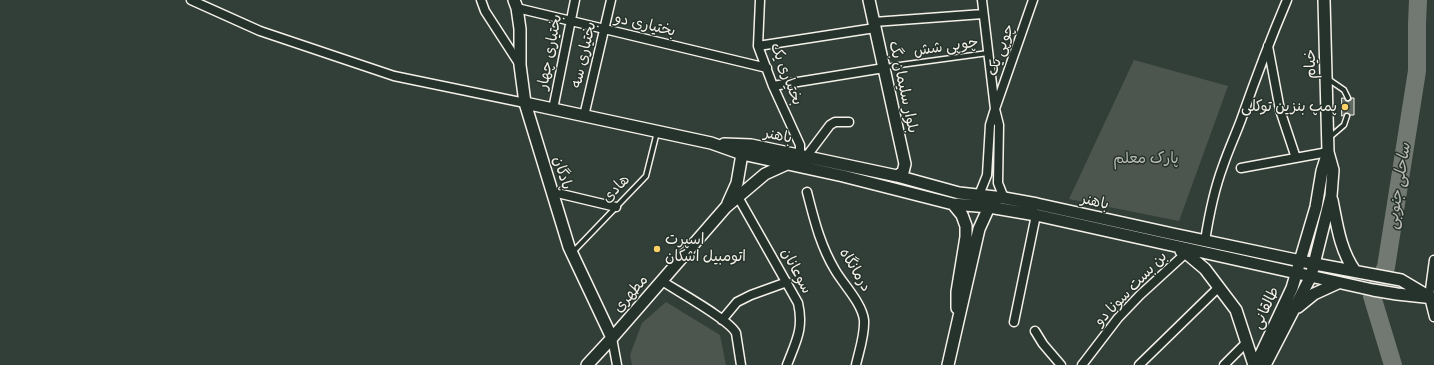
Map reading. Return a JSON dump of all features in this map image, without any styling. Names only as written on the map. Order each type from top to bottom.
[{"type":"main road","name":"بلوار سلیمان بگ","points":[[869,0],[905,164],[903,172],[896,176]]},
{"type":"main road","name":"خیام","points":[[1311,276],[1331,196],[1333,170],[1328,152],[1324,0]]},
{"type":"main road","name":"پادگان","points":[[517,3],[520,29],[520,65],[525,103],[572,253],[612,338]]},
{"type":"main road","name":"باهنر","points":[[525,103],[711,143],[742,154],[843,176],[953,204],[989,207],[1036,215],[1353,286],[1397,294],[1432,297]]},
{"type":"main road","name":"باهنر","points":[[711,143],[750,146],[896,176],[959,193],[1004,198],[1037,204],[1315,264],[1401,280],[1432,297]]},
{"type":"main road","name":"باهنر","points":[[742,154],[745,149],[750,146]]},
{"type":"main road","name":"خیام","points":[[1300,260],[1316,207],[1322,170],[1328,152]]},
{"type":"main road","points":[[726,207],[737,183],[742,154]]},
{"type":"main road","name":"مطهری","points":[[586,365],[612,338],[726,207],[765,174],[788,164]]},
{"type":"main road","points":[[1331,196],[1341,245],[1347,260],[1357,272]]},
{"type":"main road","points":[[953,204],[962,216],[966,226],[966,237],[957,292],[958,326]]},
{"type":"main road","points":[[948,365],[979,229],[989,207]]},
{"type":"main road","points":[[1170,246],[1186,253],[1205,268],[1236,310],[1254,365]]},
{"type":"main road","name":"طالقانی","points":[[1254,365],[1261,354],[1292,288],[1300,260]]},
{"type":"main road","name":"طالقانی","points":[[1265,365],[1311,276]]},
{"type":"main road","points":[[1294,310],[1314,294],[1338,282]]},
{"type":"street","points":[[191,0],[260,32],[394,76],[525,103]]},
{"type":"street","points":[[481,0],[485,11],[520,65]]},
{"type":"street","name":"بختیاری چهار","points":[[553,109],[575,0]]},
{"type":"street","name":"بختیاری سه","points":[[584,116],[611,0]]},
{"type":"street","name":"بختیاری یک","points":[[758,0],[758,46],[773,86],[800,145],[803,157]]},
{"type":"street","points":[[982,0],[995,109],[999,125],[998,183],[1004,198]]},
{"type":"street","name":"چوپی یک","points":[[980,195],[987,175],[990,125],[1034,0]]},
{"type":"street","points":[[1205,240],[1213,198],[1222,167],[1287,0]]},
{"type":"street","name":"بختیاری دو","points":[[517,3],[604,29],[767,68]]},
{"type":"street","points":[[758,46],[874,25],[983,14]]},
{"type":"street","points":[[1268,46],[1280,110],[1296,158]]},
{"type":"street","points":[[773,86],[884,68]]},
{"type":"street","points":[[803,157],[830,125],[836,122],[849,122]]},
{"type":"street","points":[[1241,168],[1328,152]]},
{"type":"street","points":[[552,192],[616,207]]},
{"type":"street","name":"درمانگاه","points":[[807,192],[817,231],[834,269],[861,310],[864,319],[864,331],[856,365]]},
{"type":"street","name":"سوعانان","points":[[738,196],[798,303],[801,315],[800,328],[787,365]]},
{"type":"street","points":[[1014,322],[1036,215]]},
{"type":"street","name":"بن بست سونا دو","points":[[1082,365],[1118,318],[1140,295],[1186,253]]},
{"type":"street","points":[[1434,260],[1432,297],[1434,317]]},
{"type":"street","points":[[662,281],[722,320],[733,329],[736,333],[741,365]]},
{"type":"street","points":[[722,320],[737,302],[751,295],[787,282]]},
{"type":"street","points":[[1139,365],[1219,287]]},
{"type":"street","points":[[1035,331],[1043,344],[1061,365]]},
{"type":"street","points":[[612,338],[617,365]]},
{"type":"street","points":[[1224,365],[1246,343]]},
{"type":"lane","name":"چوپی شش","points":[[884,68],[988,53]]},
{"type":"lane","points":[[1326,78],[1344,90],[1348,98]]},
{"type":"lane","points":[[1328,139],[1344,125],[1348,116]]},
{"type":"lane","name":"هادی","points":[[572,253],[646,176],[657,131]]},
{"type":"green space","name":"پارک معلم","points":[[1134,60],[1228,86],[1179,221],[1069,199]]},
{"type":"green space","points":[[666,302],[720,335],[726,365],[632,365],[630,355],[642,323]]},
{"type":"building","points":[[1342,98],[1348,101],[1351,100],[1351,98],[1354,98],[1354,115],[1347,113],[1342,116]]},
{"type":"waterway","name":"ساحلی جنوبی","points":[[1393,365],[1372,296],[1386,267],[1417,71],[1418,0]]},
{"type":"place","name":"پمپ بنزین توکلی","points":[[1345,107]]},
{"type":"place","name":"اسپرت اتومبیل اشکان","points":[[657,249]]}]
